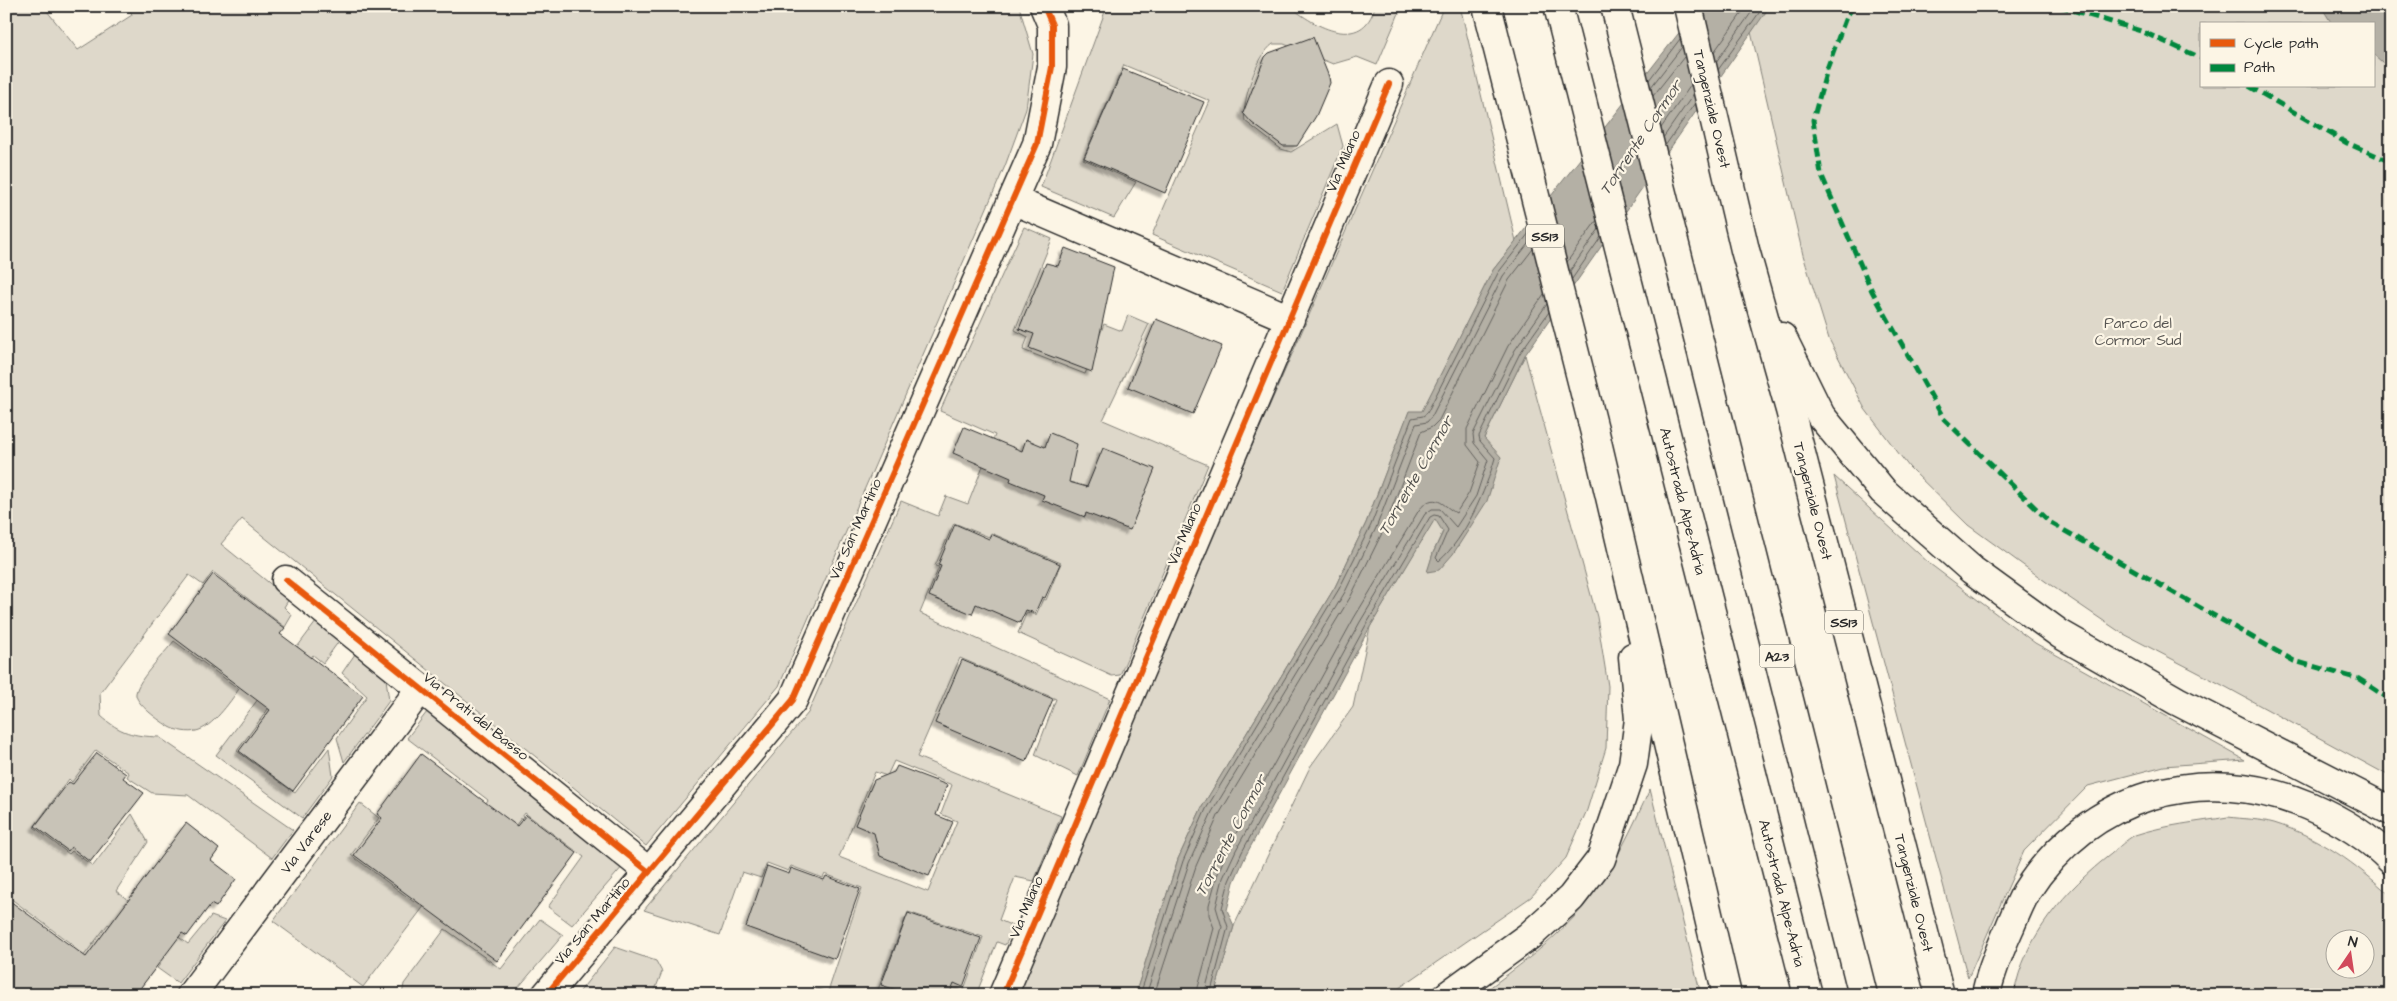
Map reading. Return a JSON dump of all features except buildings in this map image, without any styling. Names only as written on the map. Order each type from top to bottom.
[{"type":"main road","name":"Via San Martino","points":[[546,995],[793,700],[1036,144],[1052,67],[1052,25],[1044,6]]},
{"type":"main road","name":"SS13","points":[[1487,6],[1595,434],[1727,995]]},
{"type":"main road","name":"Autostrada Alpe-Adria","points":[[1558,6],[1808,995]]},
{"type":"main road","name":"A23","points":[[1615,6],[1863,995]]},
{"type":"main road","name":"Tangenziale Ovest","points":[[1688,6],[1745,250],[1790,410],[1940,995]]},
{"type":"main road","name":"Via Milano","points":[[1003,995],[1389,84]]},
{"type":"main road","points":[[1013,200],[1290,319]]},
{"type":"main road","points":[[1745,250],[1785,343],[1821,416],[1883,491],[1972,570],[2060,634],[2168,697],[2391,811]]},
{"type":"main road","name":"SS13","points":[[1448,995],[1529,936],[1571,898],[1601,859],[1633,764],[1639,719],[1620,541]]},
{"type":"main road","name":"Via Prati del Basso","points":[[286,580],[650,872]]},
{"type":"main road","name":"Via Varese","points":[[191,995],[421,688]]},
{"type":"main road","points":[[1986,995],[2006,935],[2022,902],[2050,860],[2087,827],[2116,808],[2158,792],[2201,786],[2236,786],[2285,796],[2334,817],[2378,846],[2391,860]]},
{"type":"green space","points":[[6,6],[43,6],[78,50],[132,15],[129,6],[1019,6],[1033,54],[1026,109],[1005,166],[779,686],[646,846],[242,519],[221,544],[289,599],[284,607],[292,615],[285,627],[213,572],[203,585],[189,575],[100,693],[101,716],[121,730],[142,736],[159,737],[293,830],[272,858],[188,795],[152,793],[127,777],[129,773],[96,750],[72,782],[69,779],[34,827],[69,854],[72,851],[93,866],[132,814],[148,842],[116,891],[188,944],[211,916],[225,921],[178,983],[157,968],[161,963],[108,924],[67,978],[57,970],[74,946],[6,895]]},
{"type":"green space","points":[[1107,6],[1290,6],[1324,28],[1337,32],[1349,32],[1360,29],[1369,20],[1375,6],[1402,6],[1377,65],[1357,57],[1333,64],[1284,44],[1273,44],[1261,58],[1256,68],[1245,102],[1245,121],[1281,149],[1291,152],[1337,124],[1343,146],[1282,291],[1152,235],[1210,101],[1124,65],[1083,159],[1136,182],[1114,218],[1041,187]]},
{"type":"green space","points":[[1444,6],[1460,6],[1516,241],[1493,270],[1422,412],[1409,412],[1366,523],[1335,587],[1202,807],[1178,859],[1135,995],[1017,995],[1048,913]]},
{"type":"green space","name":"Parco del Cormor Sud","points":[[1749,6],[2391,6],[2391,777],[2226,687],[2120,632],[2049,584],[1968,525],[1909,467],[1865,409],[1829,339],[1803,255],[1751,32],[1754,28]]},
{"type":"green space","points":[[1024,227],[1052,239],[1015,330],[1028,337],[1023,350],[1085,374],[1104,324],[1122,331],[1128,315],[1149,324],[1103,420],[1208,465],[1120,675],[1112,676],[1018,633],[1027,612],[1036,615],[1043,599],[1046,600],[1061,563],[991,533],[989,537],[954,523],[935,566],[939,567],[920,613],[1110,699],[1078,776],[1035,755],[1056,699],[960,658],[917,757],[1061,816],[1034,881],[1015,877],[999,920],[1015,927],[1005,945],[997,942],[976,995],[962,995],[983,937],[908,912],[876,995],[814,995],[817,989],[828,992],[862,888],[825,874],[823,878],[791,866],[788,871],[767,863],[761,878],[742,872],[720,935],[644,910],[808,713],[901,501],[938,516],[946,496],[968,504],[995,435],[940,411]],"holes":[[[894,761],[952,785],[941,814],[957,821],[928,892],[839,857],[875,772],[887,776]]]},
{"type":"green space","points":[[1525,355],[1597,617],[1608,686],[1606,748],[1587,810],[1566,858],[1531,897],[1389,995],[1214,995],[1234,926],[1310,767],[1353,707],[1370,627],[1435,518],[1443,531],[1433,553],[1428,572],[1484,438]]},
{"type":"green space","points":[[1834,476],[1930,564],[2035,643],[2245,760],[2164,766],[2088,786],[2024,851],[1968,978]]},
{"type":"green space","points":[[316,622],[339,641],[323,663],[313,655],[289,687],[277,697],[237,751],[295,793],[329,748],[333,776],[302,818],[216,755]]},
{"type":"green space","points":[[174,641],[239,689],[214,720],[196,731],[176,730],[170,727],[149,712],[139,702],[136,693],[152,666]]},
{"type":"green space","points":[[355,654],[386,679],[389,701],[344,762],[337,738],[367,696],[342,673]]},
{"type":"green space","points":[[427,712],[623,866],[572,925],[548,907],[584,857],[525,813],[482,870],[462,856],[363,987],[273,921],[360,803],[379,818],[351,855],[414,902],[488,800],[407,738]]},
{"type":"green space","points":[[1650,789],[1701,995],[1480,995],[1550,940],[1587,902],[1614,862]]},
{"type":"green space","points":[[2228,817],[2274,823],[2307,836],[2351,863],[2391,896],[2391,995],[2014,995],[2019,974],[2037,934],[2063,899],[2095,867],[2126,841],[2135,835],[2170,826]]},
{"type":"green space","points":[[540,919],[563,935],[512,995],[402,995],[404,984],[445,929],[501,969]]},
{"type":"green space","points":[[615,947],[656,961],[662,972],[653,995],[577,995]]},
{"type":"water","name":"Torrente Cormor","points":[[1700,6],[1770,6],[1525,355],[1484,438],[1501,457],[1487,501],[1453,554],[1439,570],[1427,572],[1443,532],[1435,519],[1370,627],[1246,855],[1234,882],[1227,910],[1234,926],[1214,995],[1135,995],[1178,859],[1202,807],[1335,587],[1366,523],[1409,411],[1422,411],[1493,270]]},
{"type":"water","points":[[2321,6],[2391,6],[2391,70],[2374,55],[2374,22],[2331,22]]},
{"type":"marked path","points":[[1854,6],[1846,17],[1828,66],[1813,120],[1821,174],[1872,291],[1944,419],[2051,523],[2294,661],[2359,679],[2391,700]]},
{"type":"marked path","points":[[2059,6],[2141,31],[2200,58]]},
{"type":"marked path","points":[[2252,88],[2347,143],[2391,162]]},
{"type":"cycle path","points":[[546,995],[793,700],[1037,144],[1052,67],[1052,25],[1044,6]]},
{"type":"cycle path","points":[[1003,995],[1389,84]]},
{"type":"cycle path","points":[[286,580],[649,872]]}]
